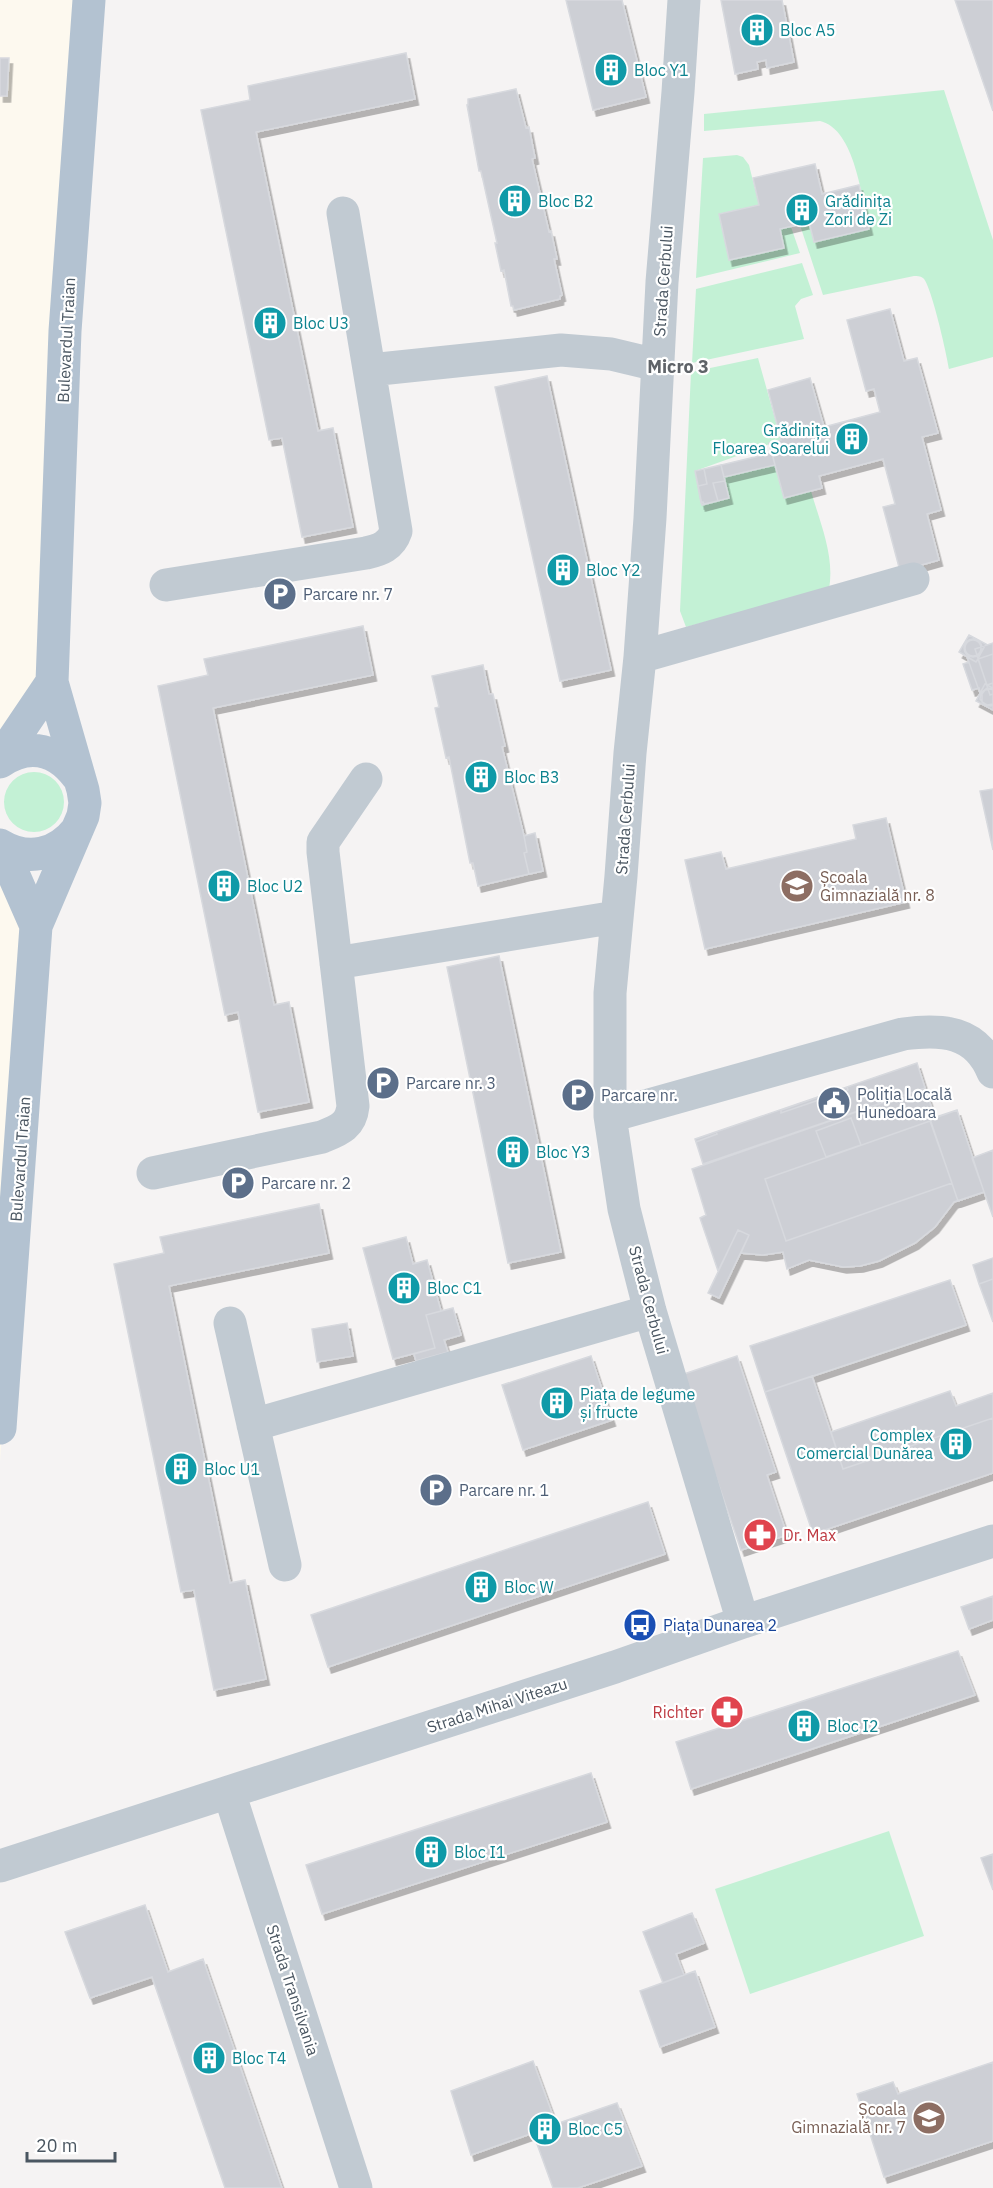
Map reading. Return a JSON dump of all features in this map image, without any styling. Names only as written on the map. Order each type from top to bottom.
[{"type":"main road","name":"Bulevardul Traian","points":[[0,1428],[36,926],[83,816],[85,803],[52,681],[65,331],[89,0]]},
{"type":"main road","points":[[0,760],[52,681]]},
{"type":"main road","points":[[0,760],[25,750],[40,751],[56,756],[69,765],[78,777]]},
{"type":"main road","name":"Bulevardul Traian","points":[[1,845],[14,853],[43,854],[57,849],[69,840],[78,828]]},
{"type":"main road","name":"Bulevardul Traian","points":[[1,845],[36,926]]},
{"type":"street","name":"Strada Cerbului","points":[[684,0],[657,365],[650,518],[640,657],[610,993],[610,1116],[624,1209],[650,1311],[743,1622]]},
{"type":"street","points":[[166,585],[366,553],[386,547],[393,540],[396,531],[343,213]]},
{"type":"street","points":[[370,370],[561,350],[611,354],[657,365]]},
{"type":"street","points":[[640,657],[913,579]]},
{"type":"street","points":[[153,1173],[322,1137],[347,1124],[352,1116],[353,1106],[323,842],[366,779]]},
{"type":"street","points":[[336,963],[616,917]]},
{"type":"street","points":[[610,1116],[882,1040],[926,1031],[944,1031],[958,1035],[979,1049],[993,1072]]},
{"type":"street","points":[[253,1425],[650,1311]]},
{"type":"street","points":[[230,1323],[285,1565]]},
{"type":"street","name":"Strada Mihai Viteazu","points":[[0,1866],[603,1671],[743,1622],[993,1541]]},
{"type":"street","name":"Strada Transilvania","points":[[229,1792],[356,2188]]},
{"type":"shaded area","points":[[0,0],[89,0],[52,682],[0,759]]},
{"type":"shaded area","points":[[0,845],[36,926],[0,1462]]},
{"type":"green space","points":[[944,90],[993,240],[993,357],[949,369],[934,306],[926,283],[920,276],[823,295],[800,225],[809,222],[814,242],[869,229],[855,167],[841,137],[832,127],[820,121],[704,131],[704,114]]},
{"type":"green space","points":[[737,155],[743,157],[749,165],[759,205],[719,214],[729,260],[784,248],[780,229],[791,227],[800,253],[696,278],[703,158]]},
{"type":"green space","points":[[802,263],[813,295],[801,299],[795,306],[804,339],[692,363],[696,289]]},
{"type":"green space","points":[[758,358],[781,440],[695,471],[701,504],[729,498],[724,477],[775,465],[784,498],[811,491],[828,552],[829,589],[686,627],[680,611],[691,372]]},
{"type":"green space","points":[[28,772],[40,772],[56,780],[62,790],[64,802],[62,814],[56,824],[40,832],[28,832],[12,824],[4,808],[4,796],[12,780]]},
{"type":"green space","points":[[889,1831],[924,1936],[750,1994],[715,1889]]},
{"type":"building","name":"Bloc Y1","points":[[566,0],[622,0],[646,97],[593,110]]},
{"type":"building","name":"Bloc A5","points":[[721,0],[782,0],[794,62],[767,68],[766,60],[757,62],[758,69],[735,74]]},
{"type":"building","points":[[955,0],[993,0],[993,111]]},
{"type":"building","name":"Bloc U3","points":[[406,53],[415,99],[256,132],[318,431],[333,428],[353,527],[302,537],[282,438],[269,440],[201,110],[250,100],[248,86]]},
{"type":"building","points":[[0,58],[9,58],[7,96],[0,96]]},
{"type":"building","name":"Bloc B2","points":[[516,89],[526,128],[529,127],[535,158],[532,159],[549,232],[551,231],[562,295],[560,299],[514,310],[511,306],[504,270],[501,271],[467,105],[468,99]]},
{"type":"building","name":"Grădinița Zori de Zi","points":[[815,164],[822,194],[859,185],[869,229],[814,242],[809,222],[780,229],[784,248],[729,260],[719,214],[759,205],[753,178]]},
{"type":"building","name":"Grădinița Floarea Soarelui","points":[[890,309],[904,361],[917,358],[938,433],[922,437],[941,510],[927,514],[939,560],[900,571],[883,507],[895,504],[883,459],[819,476],[822,488],[784,498],[769,443],[781,440],[768,390],[810,378],[824,427],[880,412],[874,389],[866,391],[847,320]]},
{"type":"building","name":"Bloc Y2","points":[[547,376],[611,670],[560,681],[495,387]]},
{"type":"building","points":[[772,453],[775,465],[724,477],[721,465]]},
{"type":"building","points":[[721,465],[725,481],[713,483],[718,501],[701,503],[695,471]]},
{"type":"building","points":[[721,465],[729,498],[702,505],[698,486],[707,484],[704,469]]},
{"type":"building","points":[[721,465],[729,498],[702,505],[695,471]]},
{"type":"building","name":"Bloc U2","points":[[363,626],[373,675],[213,708],[274,1005],[289,1002],[309,1102],[258,1112],[238,1012],[225,1015],[158,686],[208,675],[204,659]]},
{"type":"building","points":[[969,635],[986,644],[976,662],[959,652]]},
{"type":"building","points":[[973,639],[979,642],[982,648],[979,654],[973,657],[967,654],[964,648],[967,642]]},
{"type":"building","points":[[973,640],[979,642],[981,648],[979,654],[973,656],[967,654],[965,648],[967,642]]},
{"type":"building","points":[[993,643],[993,694],[990,695],[975,649]]},
{"type":"building","points":[[993,654],[993,683],[987,685],[978,659]]},
{"type":"building","points":[[967,657],[976,662],[978,659],[987,685],[985,684],[980,693],[979,688],[972,690],[963,664],[969,662]]},
{"type":"building","points":[[967,657],[976,662],[978,659],[987,685],[985,684],[980,693]]},
{"type":"building","name":"Bloc B3","points":[[483,665],[489,694],[493,694],[505,746],[502,747],[524,836],[527,852],[524,853],[529,874],[478,886],[473,863],[470,863],[449,757],[446,758],[435,708],[439,707],[432,676]]},
{"type":"building","points":[[985,684],[993,688],[993,710],[976,701]]},
{"type":"building","points":[[987,688],[993,689],[993,705],[991,706],[985,705],[980,699],[981,693]]},
{"type":"building","points":[[985,690],[993,690],[993,704],[987,705],[982,702],[982,694]]},
{"type":"building","points":[[993,789],[993,850],[980,791]]},
{"type":"building","name":"Școala Gimnazială nr. 8","points":[[886,818],[906,902],[705,949],[685,860],[721,852],[726,869],[856,839],[853,825]]},
{"type":"building","points":[[535,833],[543,871],[529,874],[524,853],[527,852],[524,836]]},
{"type":"building","name":"Bloc Y3","points":[[499,956],[561,1252],[508,1263],[447,967]]},
{"type":"building","points":[[917,1063],[925,1088],[703,1164],[695,1139]]},
{"type":"building","points":[[847,1087],[848,1090],[781,1113],[781,1110]]},
{"type":"building","points":[[925,1088],[935,1118],[957,1110],[984,1192],[954,1202],[935,1227],[915,1243],[879,1261],[860,1266],[843,1267],[809,1260],[787,1269],[783,1252],[763,1255],[741,1253],[749,1235],[738,1230],[718,1271],[700,1218],[706,1215],[692,1169]]},
{"type":"building","points":[[957,1110],[984,1192],[958,1201],[930,1119]]},
{"type":"building","points":[[851,1118],[861,1145],[826,1157],[816,1131]]},
{"type":"building","points":[[930,1121],[952,1183],[786,1241],[765,1179]]},
{"type":"building","points":[[716,1132],[717,1134],[696,1142],[695,1139]]},
{"type":"building","points":[[993,1150],[993,1217],[972,1158]]},
{"type":"building","name":"Bloc U1","points":[[319,1204],[329,1253],[169,1286],[230,1583],[245,1580],[266,1679],[214,1690],[194,1590],[181,1592],[114,1264],[164,1253],[160,1237]]},
{"type":"building","points":[[738,1230],[749,1235],[719,1298],[708,1293]]},
{"type":"building","name":"Bloc C1","points":[[406,1237],[413,1264],[427,1260],[441,1311],[426,1315],[435,1348],[393,1359],[363,1248]]},
{"type":"building","points":[[993,1258],[993,1279],[979,1284],[973,1265]]},
{"type":"building","points":[[993,1279],[993,1322],[979,1284]]},
{"type":"building","points":[[950,1280],[966,1325],[765,1392],[750,1346]]},
{"type":"building","points":[[453,1308],[461,1335],[444,1340],[448,1352],[416,1361],[414,1354],[435,1348],[426,1315]]},
{"type":"building","points":[[347,1323],[353,1356],[317,1362],[312,1329]]},
{"type":"building","name":"Piața de legume și fructe","points":[[591,1356],[612,1420],[523,1450],[502,1385]]},
{"type":"building","points":[[737,1356],[776,1472],[767,1475],[787,1535],[741,1550],[681,1375]]},
{"type":"building","name":"Complex Comercial Dunărea","points":[[812,1376],[843,1469],[993,1418],[993,1473],[813,1534],[765,1392]]},
{"type":"building","points":[[950,1391],[956,1406],[993,1393],[993,1418],[843,1469],[831,1432]]},
{"type":"building","name":"Bloc W","points":[[648,1502],[665,1554],[328,1667],[311,1615]]},
{"type":"building","points":[[993,1596],[993,1620],[969,1629],[961,1607]]},
{"type":"building","name":"Bloc I2","points":[[958,1651],[975,1695],[691,1789],[676,1742]]},
{"type":"building","name":"Bloc I1","points":[[591,1773],[607,1822],[322,1914],[306,1865]]},
{"type":"building","points":[[993,1854],[993,1890],[981,1858]]},
{"type":"building","name":"Bloc T4","points":[[145,1905],[168,1972],[203,1959],[282,2188],[225,2188],[152,1977],[90,1998],[65,1932]]},
{"type":"building","points":[[692,1913],[704,1943],[676,1954],[684,1975],[663,1983],[643,1932]]},
{"type":"building","points":[[695,1971],[715,2027],[660,2047],[640,1991]]},
{"type":"building","name":"Bloc C5","points":[[533,2061],[556,2124],[617,2103],[642,2166],[578,2188],[553,2188],[533,2133],[471,2155],[451,2091]]},
{"type":"building","name":"Școala Gimnazială nr. 7","points":[[993,2062],[993,2141],[884,2177],[857,2094],[893,2082],[898,2094]]},
{"type":"place","name":"Bloc A5","points":[[757,30]]},
{"type":"place","name":"Bloc Y1","points":[[611,70]]},
{"type":"place","name":"Bloc B2","points":[[515,201]]},
{"type":"place","name":"Grădinița Zori de Zi","points":[[802,210]]},
{"type":"place","name":"Bloc U3","points":[[270,323]]},
{"type":"place","name":"Grădinița Floarea Soarelui","points":[[852,439]]},
{"type":"place","name":"Bloc Y2","points":[[563,570]]},
{"type":"place","name":"Parcare nr. 7","points":[[280,594]]},
{"type":"place","name":"Bloc B3","points":[[481,777]]},
{"type":"place","name":"Bloc U2","points":[[224,886]]},
{"type":"place","name":"Școala Gimnazială nr. 8","points":[[797,886]]},
{"type":"place","name":"Parcare nr. 3","points":[[383,1083]]},
{"type":"place","name":"Parcare nr.","points":[[578,1095]]},
{"type":"place","name":"Poliția Locală Hunedoara","points":[[834,1103]]},
{"type":"place","name":"Bloc Y3","points":[[513,1152]]},
{"type":"place","name":"Parcare nr. 2","points":[[238,1183]]},
{"type":"place","name":"Bloc C1","points":[[404,1288]]},
{"type":"place","name":"Piața de legume și fructe","points":[[557,1403]]},
{"type":"place","name":"Complex Comercial Dunărea","points":[[956,1444]]},
{"type":"place","name":"Bloc U1","points":[[181,1469]]},
{"type":"place","name":"Parcare nr. 1","points":[[436,1490]]},
{"type":"place","name":"Dr. Max","points":[[760,1535]]},
{"type":"place","name":"Bloc W","points":[[481,1587]]},
{"type":"place","name":"Piața Dunarea 2","points":[[640,1625]]},
{"type":"place","name":"Richter","points":[[727,1712]]},
{"type":"place","name":"Bloc I2","points":[[804,1726]]},
{"type":"place","name":"Bloc I1","points":[[431,1852]]},
{"type":"place","name":"Bloc T4","points":[[209,2058]]},
{"type":"place","name":"Școala Gimnazială nr. 7","points":[[929,2118]]},
{"type":"place","name":"Bloc C5","points":[[545,2129]]},
{"type":"district","name":"Micro 3","points":[[678,367]]}]
